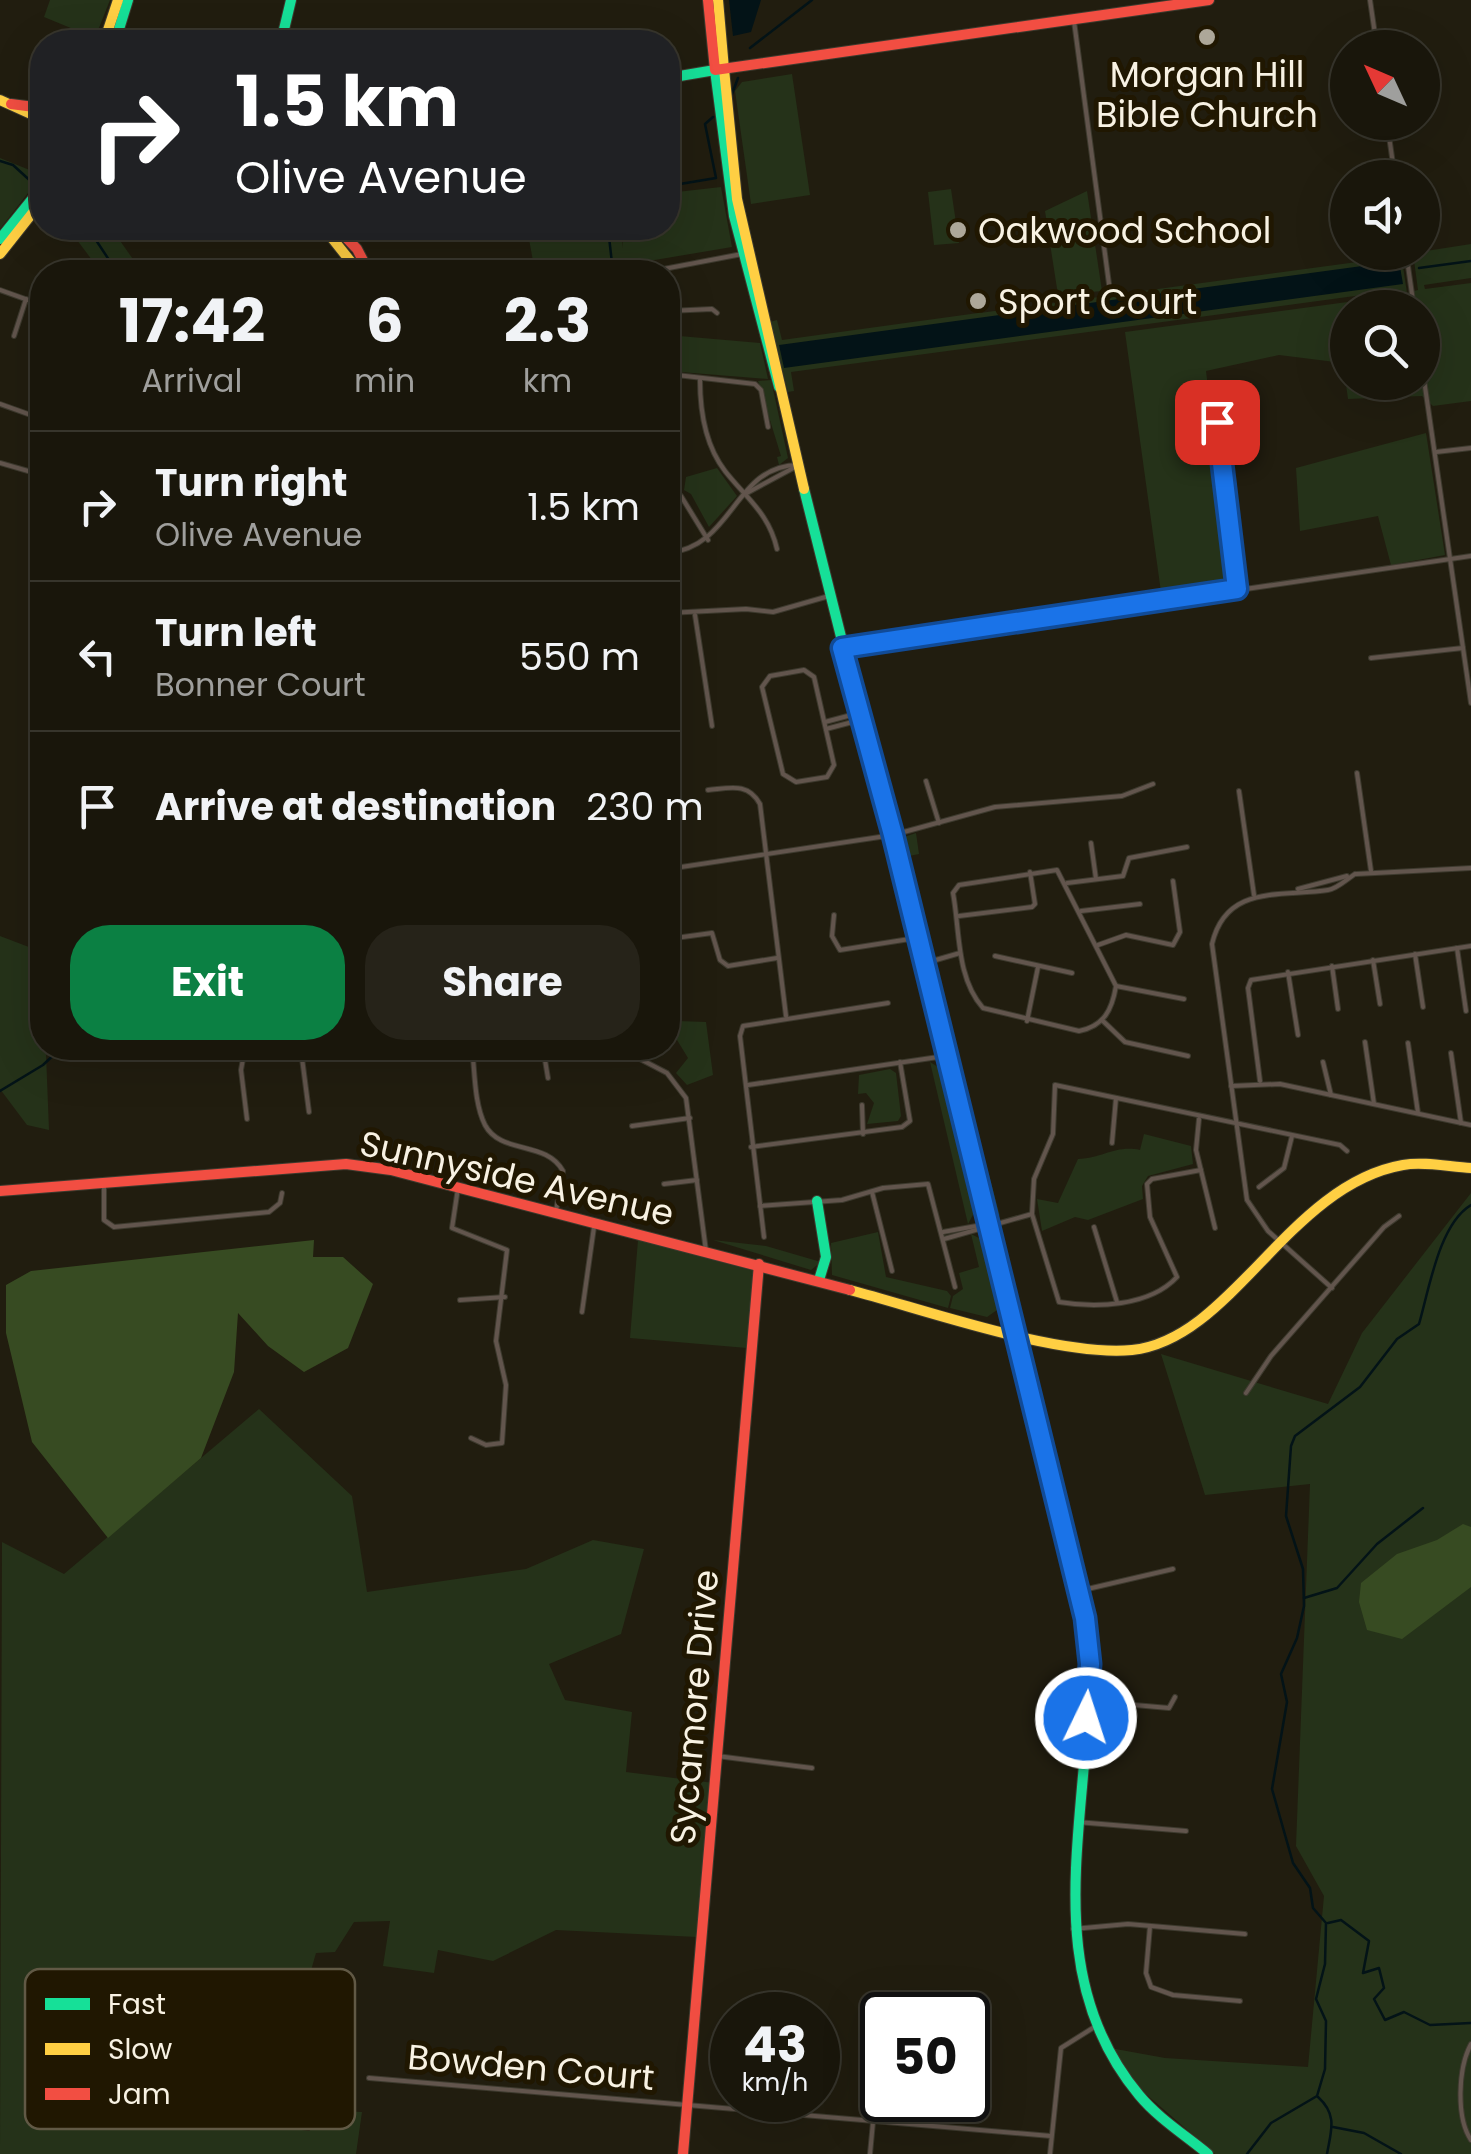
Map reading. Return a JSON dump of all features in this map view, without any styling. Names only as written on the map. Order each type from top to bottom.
[{"type":"main road","points":[[108,30],[118,0]]},
{"type":"main road","points":[[119,30],[128,0]]},
{"type":"main road","points":[[283,30],[291,0]]},
{"type":"main road","points":[[708,0],[739,211],[775,372],[842,648],[893,835],[1089,1644],[1073,1929],[1080,1980],[1096,2026],[1135,2092],[1208,2154]]},
{"type":"main road","points":[[718,0],[720,70],[742,254],[770,349]]},
{"type":"main road","points":[[680,76],[1209,0]]},
{"type":"main road","points":[[5,102],[30,106]]},
{"type":"main road","points":[[5,102],[30,113]]},
{"type":"main road","points":[[0,238],[30,202]]},
{"type":"main road","points":[[0,254],[30,216]]},
{"type":"main road","points":[[335,240],[353,260]]},
{"type":"main road","name":"Sunnyside Avenue","points":[[0,1191],[104,1186],[346,1164],[391,1170],[594,1227],[759,1264],[1093,1353],[1134,1351],[1164,1343],[1190,1328],[1326,1195],[1363,1175],[1414,1164],[1471,1168]]},
{"type":"main road","points":[[817,1201],[826,1257],[819,1280]]},
{"type":"main road","name":"Sycamore Drive","points":[[683,2154],[759,1264]]},
{"type":"street","points":[[1370,0],[1374,30]]},
{"type":"street","points":[[1074,20],[1109,284]]},
{"type":"street","points":[[680,266],[742,254]]},
{"type":"street","points":[[0,290],[30,300]]},
{"type":"street","points":[[14,336],[26,299]]},
{"type":"street","points":[[680,310],[712,309],[717,313]]},
{"type":"street","points":[[680,376],[755,384],[761,390],[768,427]]},
{"type":"street","points":[[700,380],[701,413],[716,457],[770,524],[777,548]]},
{"type":"street","points":[[1427,400],[1471,703]]},
{"type":"street","points":[[0,404],[30,415]]},
{"type":"street","points":[[1217,422],[1237,589]]},
{"type":"street","points":[[1435,452],[1471,448]]},
{"type":"street","points":[[0,463],[30,472]]},
{"type":"street","points":[[680,551],[708,540],[745,494],[798,465]]},
{"type":"street","points":[[680,496],[708,540]]},
{"type":"street","points":[[842,648],[1471,556]]},
{"type":"street","points":[[680,614],[746,609],[772,612],[830,596]]},
{"type":"street","points":[[695,615],[712,726]]},
{"type":"street","points":[[1372,658],[1463,648]]},
{"type":"street","points":[[808,672],[824,722],[834,764],[830,773],[796,782],[786,778],[762,687],[766,678],[808,672]]},
{"type":"street","points":[[824,722],[860,716]]},
{"type":"street","points":[[826,730],[860,716]]},
{"type":"street","points":[[1357,773],[1371,871]]},
{"type":"street","points":[[926,781],[939,823]]},
{"type":"street","points":[[680,867],[893,835],[1031,802],[1122,796],[1152,784]]},
{"type":"street","points":[[708,790],[742,787],[754,792],[760,804],[786,1016]]},
{"type":"street","points":[[1239,791],[1254,895]]},
{"type":"street","points":[[1091,842],[1096,879]]},
{"type":"street","points":[[1067,883],[1123,876],[1129,858],[1187,847]]},
{"type":"street","points":[[1332,1288],[1256,1218],[1247,1200],[1212,944],[1222,918],[1254,895],[1329,890],[1355,874],[1371,871],[1471,868]]},
{"type":"street","points":[[1057,870],[1067,883],[1116,986],[1113,1006],[1102,1020],[1079,1032],[1027,1022],[984,1008],[974,997],[960,953],[954,893],[958,885],[1030,872],[1057,870]]},
{"type":"street","points":[[959,916],[1032,907],[1035,904],[1030,872]]},
{"type":"street","points":[[1098,945],[1126,935],[1173,945],[1180,932],[1173,880]]},
{"type":"street","points":[[1081,911],[1140,904]]},
{"type":"street","points":[[834,915],[832,936],[840,950],[916,938]]},
{"type":"street","points":[[680,937],[712,933],[720,960],[728,966],[777,958]]},
{"type":"street","points":[[1260,1082],[1248,988],[1257,977],[1471,946]]},
{"type":"street","points":[[1457,948],[1466,1011]]},
{"type":"street","points":[[922,964],[960,953]]},
{"type":"street","points":[[1415,954],[1423,1007]]},
{"type":"street","points":[[996,956],[1072,974]]},
{"type":"street","points":[[1373,960],[1380,1004]]},
{"type":"street","points":[[1027,1022],[1038,966]]},
{"type":"street","points":[[1332,966],[1338,1009]]},
{"type":"street","points":[[1288,972],[1298,1035]]},
{"type":"street","points":[[1116,986],[1184,999]]},
{"type":"street","points":[[764,1237],[751,1147],[748,1085],[740,1036],[743,1026],[888,1002]]},
{"type":"street","points":[[1102,1020],[1124,1042],[1188,1056]]},
{"type":"street","points":[[1365,1042],[1374,1104]]},
{"type":"street","points":[[1408,1043],[1418,1113]]},
{"type":"street","points":[[1452,1053],[1461,1122]]},
{"type":"street","points":[[748,1085],[945,1056]]},
{"type":"street","points":[[243,1060],[247,1119]]},
{"type":"street","points":[[302,1060],[309,1112]]},
{"type":"street","points":[[474,1060],[480,1112],[488,1130],[500,1140],[539,1149],[556,1158],[564,1171],[554,1216]]},
{"type":"street","points":[[546,1060],[548,1078]]},
{"type":"street","points":[[643,1060],[680,1085],[690,1118],[706,1251]]},
{"type":"street","points":[[751,1147],[863,1134],[910,1122],[900,1062]]},
{"type":"street","points":[[1323,1062],[1331,1095]]},
{"type":"street","points":[[1231,1086],[1260,1082],[1471,1124]]},
{"type":"street","points":[[1045,1083],[1347,1151]]},
{"type":"street","points":[[1054,1085],[1050,1150],[1034,1179],[1032,1214],[1059,1302],[1092,1307],[1170,1285],[1176,1277],[1150,1217],[1147,1184],[1152,1178],[1201,1170]]},
{"type":"street","points":[[1112,1142],[1116,1098]]},
{"type":"street","points":[[862,1105],[863,1134]]},
{"type":"street","points":[[632,1126],[690,1118]]},
{"type":"street","points":[[1199,1118],[1195,1134],[1215,1228]]},
{"type":"street","points":[[1259,1188],[1284,1168],[1292,1136]]},
{"type":"street","points":[[1026,1174],[1034,1179]]},
{"type":"street","points":[[664,1184],[698,1180]]},
{"type":"street","points":[[760,1206],[928,1184],[955,1287]]},
{"type":"street","points":[[104,1186],[104,1220],[114,1228],[269,1212],[280,1203],[282,1192]]},
{"type":"street","points":[[458,1188],[452,1228],[507,1250],[505,1298],[496,1342],[506,1384],[506,1424],[502,1443],[486,1445],[471,1438]]},
{"type":"street","points":[[872,1192],[892,1271]]},
{"type":"street","points":[[944,1239],[1032,1214]]},
{"type":"street","points":[[1246,1393],[1271,1356],[1384,1227],[1399,1216]]},
{"type":"street","points":[[942,1232],[987,1225]]},
{"type":"street","points":[[582,1312],[594,1227]]},
{"type":"street","points":[[1094,1227],[1118,1302]]},
{"type":"street","points":[[460,1300],[505,1298]]},
{"type":"street","points":[[1078,1591],[1173,1568]]},
{"type":"street","points":[[1088,1701],[1169,1708],[1175,1697]]},
{"type":"street","points":[[717,1756],[812,1768]]},
{"type":"street","points":[[1077,1822],[1186,1832]]},
{"type":"street","points":[[1073,1929],[1150,1926],[1245,1934]]},
{"type":"street","points":[[1150,1926],[1146,1973],[1151,1987],[1172,1995],[1240,2000]]},
{"type":"street","points":[[1050,2154],[1060,2048],[1096,2026]]},
{"type":"street","points":[[1471,2044],[1466,2054],[1462,2115],[1471,2140]]},
{"type":"street","name":"Bowden Court","points":[[368,2078],[860,2121]]},
{"type":"street","points":[[870,2154],[873,2122]]},
{"type":"street","name":"Bowden Court","points":[[873,2122],[1051,2136]]},
{"type":"green space","points":[[50,0],[110,0],[98,30],[76,30],[44,17]]},
{"type":"green space","points":[[792,74],[810,195],[751,204],[735,91],[742,82]]},
{"type":"green space","points":[[0,158],[30,170],[30,190],[0,229]]},
{"type":"green space","points":[[721,187],[732,247],[655,260],[533,260],[529,240],[622,240],[623,248],[623,240],[680,240],[680,192]]},
{"type":"green space","points":[[951,189],[959,243],[934,245],[928,192]]},
{"type":"green space","points":[[1087,191],[1102,291],[1058,295],[1045,211]]},
{"type":"green space","points":[[77,240],[119,240],[134,260],[92,260]]},
{"type":"green space","points":[[1471,244],[1471,278],[1424,285],[1425,289],[1471,283],[1471,401],[1433,406],[1426,400],[1440,400],[1440,290],[1418,290],[1415,270],[1440,270],[1440,249]]},
{"type":"green space","points":[[1330,266],[1330,270],[1404,270],[1407,290],[1330,290],[1330,299],[791,372],[794,391],[788,392],[770,322],[777,320],[782,340],[978,313],[968,298],[977,290],[989,304],[980,313]]},
{"type":"green space","points":[[1330,304],[1330,361],[1279,355],[1206,371],[1232,583],[1161,592],[1125,332]]},
{"type":"green space","points":[[680,336],[760,343],[768,379],[680,372]]},
{"type":"green space","points":[[771,380],[788,458],[779,465],[777,457],[781,456],[758,381]]},
{"type":"green space","points":[[1426,433],[1445,555],[1391,565],[1378,516],[1300,531],[1296,468]]},
{"type":"green space","points":[[717,468],[737,496],[709,527],[691,494],[684,490],[686,477]]},
{"type":"green space","points":[[916,833],[919,854],[909,856],[933,956],[928,952],[901,845],[904,837]]},
{"type":"green space","points":[[0,936],[30,947],[30,1060],[46,1060],[49,1130],[27,1125],[0,1089]]},
{"type":"green space","points":[[934,968],[1000,1216],[995,1211]]},
{"type":"green space","points":[[680,1021],[706,1022],[713,1075],[687,1085],[676,1073],[688,1058],[680,1045]]},
{"type":"green space","points":[[930,1062],[938,1067],[974,1213],[968,1224]]},
{"type":"green space","points":[[890,1069],[896,1073],[901,1116],[898,1121],[867,1124],[874,1103],[866,1093],[858,1094],[859,1075]]},
{"type":"green space","points":[[1144,1134],[1191,1146],[1193,1164],[1148,1176],[1142,1186],[1143,1199],[1088,1220],[1075,1217],[1042,1231],[1037,1199],[1058,1203],[1078,1159],[1123,1149],[1140,1150]]},
{"type":"green space","points":[[1471,1193],[1471,2154],[1215,2154],[1132,2082],[1110,2048],[1165,2058],[1308,2067],[1324,1896],[1296,1846],[1310,1484],[1205,1495],[1161,1354],[1328,1404],[1362,1333]]},
{"type":"green space","points":[[878,1232],[886,1277],[947,1291],[951,1296],[948,1308],[832,1275],[831,1243]]},
{"type":"green space","points":[[971,1234],[981,1239],[996,1301],[997,1310],[987,1317],[950,1308],[953,1296],[963,1289],[959,1273],[979,1267]]},
{"type":"green space","points":[[314,1240],[313,1257],[343,1257],[373,1284],[348,1348],[304,1372],[268,1346],[238,1313],[234,1372],[201,1458],[108,1538],[32,1442],[6,1333],[6,1285],[31,1271]]},
{"type":"green space","points":[[638,1240],[754,1271],[747,1348],[630,1338]]},
{"type":"green space","points":[[713,1240],[766,1246],[821,1262],[811,1270]]},
{"type":"green space","points":[[259,1409],[352,1496],[367,1592],[526,1569],[593,1540],[644,1549],[621,1634],[549,1664],[565,1700],[632,1712],[626,1772],[714,1783],[697,1937],[556,1930],[493,1961],[438,1950],[434,1973],[383,1966],[390,1921],[354,1922],[335,1952],[316,1953],[311,1969],[25,1969],[25,2129],[355,2129],[355,2112],[362,2112],[356,2154],[0,2154],[2,1542],[64,1574]]},
{"type":"green space","points":[[1463,1524],[1471,1527],[1471,1587],[1402,1639],[1367,1630],[1359,1602],[1361,1583],[1397,1554],[1437,1540]]},
{"type":"shaded area","points":[[729,0],[761,0],[751,32],[733,36]]},
{"type":"shaded area","points":[[1333,270],[1401,270],[1403,284],[1330,290],[1330,294],[784,368],[779,345]]},
{"type":"waterway","points":[[750,48],[812,0]]},
{"type":"waterway","points":[[732,94],[738,78]]},
{"type":"waterway","points":[[680,184],[716,178],[705,124],[713,117]]},
{"type":"waterway","points":[[0,161],[13,165],[30,181]]},
{"type":"waterway","points":[[96,240],[109,260]]},
{"type":"waterway","points":[[609,240],[612,260]]},
{"type":"waterway","points":[[1440,265],[1471,261]]},
{"type":"waterway","points":[[0,1091],[48,1060]]},
{"type":"waterway","points":[[1247,2154],[1271,2123],[1317,2096],[1325,2069],[1326,2021],[1316,1999],[1325,1964],[1326,1923],[1313,1908],[1310,1888],[1293,1863],[1272,1789],[1287,1702],[1281,1674],[1297,1638],[1304,1606],[1303,1569],[1286,1516],[1291,1446],[1295,1436],[1360,1387],[1397,1339],[1419,1324],[1443,1242],[1460,1214],[1471,1205]]},
{"type":"waterway","points":[[1304,1598],[1337,1588],[1377,1544],[1423,1508]]},
{"type":"waterway","points":[[1328,1923],[1341,1920],[1369,1941],[1363,1973],[1379,1968],[1384,1988],[1374,1999],[1385,2020],[1404,2012],[1430,2025],[1471,2023]]},
{"type":"waterway","points":[[1318,2097],[1331,2117],[1327,2154]]},
{"type":"waterway","points":[[1333,2127],[1364,2133],[1401,2154]]},
{"type":"traffic: fast","points":[[119,30],[128,0]]},
{"type":"traffic: fast","points":[[284,30],[291,0]]},
{"type":"traffic: fast","points":[[680,76],[715,70],[734,216],[779,387]]},
{"type":"traffic: fast","points":[[0,239],[30,202]]},
{"type":"traffic: fast","points":[[804,489],[920,952]]},
{"type":"traffic: fast","points":[[817,1201],[826,1257],[819,1280]]},
{"type":"traffic: fast","points":[[1027,1383],[1087,1636],[1088,1706],[1076,1880],[1077,1936],[1086,1991],[1106,2044],[1139,2095],[1208,2154]]},
{"type":"traffic: slow","points":[[108,30],[118,0]]},
{"type":"traffic: slow","points":[[718,0],[724,69]]},
{"type":"traffic: slow","points":[[724,69],[737,199],[804,489]]},
{"type":"traffic: slow","points":[[0,100],[30,114]]},
{"type":"traffic: slow","points":[[0,254],[30,216]]},
{"type":"traffic: slow","points":[[334,240],[349,260]]},
{"type":"traffic: slow","points":[[850,1290],[1030,1339],[1102,1350],[1132,1350],[1168,1340],[1200,1320],[1326,1201],[1362,1178],[1411,1164],[1471,1168]]},
{"type":"traffic: jam","points":[[708,0],[715,70],[1209,0]]},
{"type":"traffic: jam","points":[[11,104],[30,106]]},
{"type":"traffic: jam","points":[[348,240],[363,260]]},
{"type":"traffic: jam","points":[[920,952],[1027,1383]]},
{"type":"traffic: jam","points":[[0,1191],[346,1164],[391,1170],[850,1290]]},
{"type":"traffic: jam","points":[[683,2154],[759,1264]]},
{"type":"place","name":"Morgan Hill Bible Church","points":[[1207,37]]},
{"type":"place","name":"Oakwood School","points":[[958,230]]},
{"type":"place","name":"Sport Court","points":[[978,301]]},
{"type":"route","points":[[1086,1718],[1090,1664],[1085,1618],[893,835],[842,648],[1237,589],[1217,422]]}]
